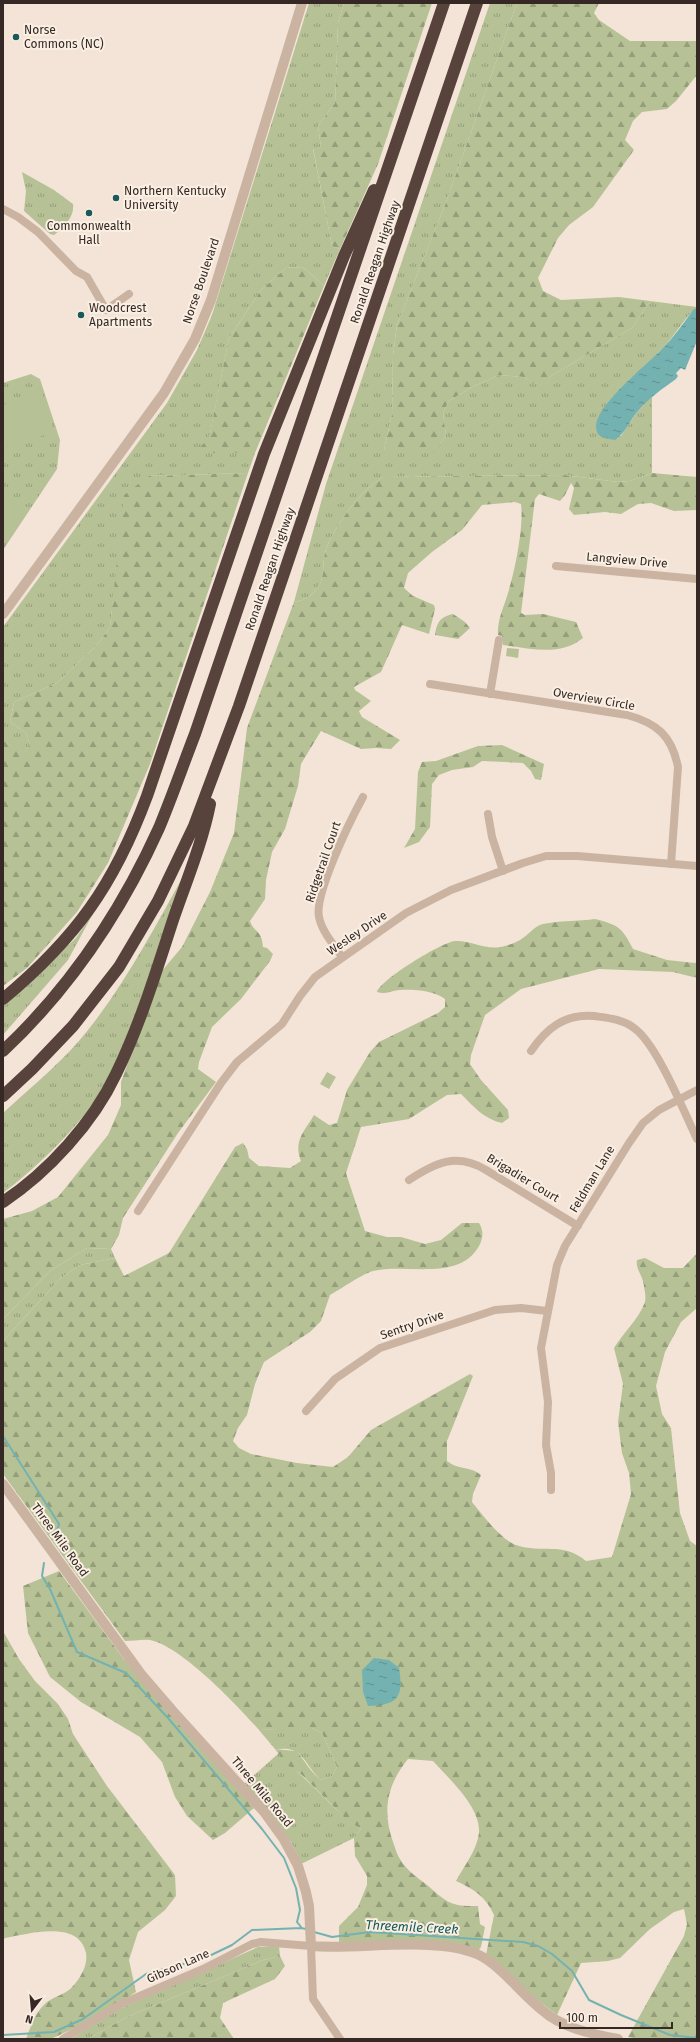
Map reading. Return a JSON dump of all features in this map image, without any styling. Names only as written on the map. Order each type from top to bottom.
[{"type":"highway","name":"Ronald Reagan Highway","points":[[3,1051],[43,1010],[72,977],[99,938],[124,896],[159,828],[195,734],[444,3]]},
{"type":"highway","name":"Ronald Reagan Highway","points":[[3,1096],[32,1069],[73,1026],[105,986],[132,947],[175,869],[218,766],[477,3]]},
{"type":"highway","points":[[3,999],[40,967],[74,932],[105,886],[131,837],[147,796],[274,428],[363,210],[392,155]]},
{"type":"highway","points":[[3,1202],[39,1174],[69,1143],[96,1108],[116,1075],[145,1005],[200,842],[218,766]]},
{"type":"street","name":"Norse Boulevard","points":[[3,614],[164,393],[195,339],[211,300],[302,3]]},
{"type":"street","points":[[3,209],[18,217],[38,232],[76,271],[87,277],[106,310],[129,294]]},
{"type":"street","name":"Langview Drive","points":[[556,566],[697,579]]},
{"type":"street","points":[[490,694],[499,640]]},
{"type":"street","name":"Overview Circle","points":[[430,684],[627,715],[646,721],[659,730],[670,742],[678,767],[671,864]]},
{"type":"street","name":"Ridgetrail Court","points":[[342,957],[321,924],[319,904],[345,830],[363,796]]},
{"type":"street","points":[[488,814],[492,838],[503,871]]},
{"type":"street","name":"Wesley Drive","points":[[138,1211],[220,1083],[247,1052],[278,1029],[311,981],[342,957],[420,906],[446,893],[533,859],[557,855],[697,866]]},
{"type":"street","points":[[531,1051],[549,1029],[570,1018],[590,1016],[618,1020],[634,1028],[647,1041],[697,1139]]},
{"type":"street","name":"Feldman Lane","points":[[551,1490],[551,1473],[546,1445],[548,1402],[541,1348],[557,1265],[578,1226],[643,1122],[659,1110],[697,1090]]},
{"type":"street","name":"Brigadier Court","points":[[408,1180],[428,1168],[442,1162],[456,1160],[470,1162],[486,1170],[578,1226]]},
{"type":"street","name":"Sentry Drive","points":[[306,1411],[335,1380],[380,1348],[495,1310],[521,1308],[547,1311]]},
{"type":"street","name":"Three Mile Road","points":[[3,1484],[141,1674],[265,1813],[283,1838],[302,1878],[309,1906],[311,1942]]},
{"type":"street","points":[[340,2039],[314,1999],[311,1942],[344,1948],[433,1946],[470,1952],[482,1956],[549,2016],[578,2029],[618,2039]]},
{"type":"street","name":"Gibson Lane","points":[[63,2039],[121,2004],[203,1969],[252,1944],[311,1942]]},
{"type":"green space","points":[[309,3],[344,3],[338,23],[335,103],[318,126],[321,147],[313,149],[332,246],[340,249],[324,286],[303,267],[286,268],[261,290],[229,338],[209,439],[202,453],[255,453],[248,473],[149,476],[114,592],[110,627],[98,644],[57,683],[14,702],[10,722],[26,733],[30,745],[22,755],[3,740],[3,627],[167,403],[197,350],[212,315]]},
{"type":"green space","points":[[344,3],[432,3],[378,164],[340,249],[332,246],[313,148],[321,147],[318,126],[335,103],[338,23]]},
{"type":"green space","points":[[490,3],[517,3],[445,205],[397,325],[393,355],[392,414],[384,450],[440,444],[446,435],[443,413],[449,401],[472,387],[499,375],[524,377],[544,387],[551,376],[632,328],[650,301],[697,307],[688,316],[664,347],[616,392],[601,414],[596,426],[621,436],[637,412],[652,396],[652,473],[630,481],[618,482],[564,475],[383,477],[374,483],[357,499],[342,519],[330,539],[326,549],[322,578],[319,586],[308,597],[294,602],[326,484]]},
{"type":"green space","points":[[517,3],[599,3],[594,13],[599,20],[630,41],[697,41],[697,75],[676,101],[667,109],[642,112],[633,121],[625,140],[634,150],[593,207],[569,225],[558,238],[538,278],[543,291],[561,300],[619,297],[650,301],[632,328],[551,376],[544,388],[524,377],[499,375],[472,387],[449,401],[443,413],[446,435],[440,444],[439,452],[384,450],[392,414],[393,355],[397,325],[445,205]]},
{"type":"green space","points":[[22,172],[54,190],[73,204],[70,218],[54,235],[50,234],[24,211],[26,191]]},
{"type":"green space","points":[[303,267],[324,286],[255,453],[202,453],[200,447],[209,438],[229,338],[261,290],[286,268]]},
{"type":"green space","points":[[31,374],[40,379],[60,440],[57,469],[3,550],[3,383]]},
{"type":"green space","points":[[42,392],[54,432],[3,448],[3,405]]},
{"type":"green space","points":[[248,473],[150,764],[108,863],[77,912],[27,968],[3,986],[3,740],[22,754],[30,745],[26,733],[10,722],[14,702],[57,683],[98,644],[110,627],[124,495],[149,476]]},
{"type":"green space","points":[[652,473],[697,477],[697,510],[674,511],[651,503],[638,504],[621,514],[605,512],[574,515],[569,509],[574,488],[571,483],[560,501],[539,494],[535,499],[521,613],[525,615],[543,614],[576,622],[583,638],[574,644],[564,648],[544,650],[534,649],[503,645],[502,636],[498,635],[500,619],[511,584],[516,561],[522,513],[521,504],[515,502],[482,505],[462,530],[432,552],[408,573],[404,588],[413,596],[434,605],[435,609],[429,634],[402,625],[381,672],[354,687],[355,690],[371,701],[359,711],[362,717],[400,740],[391,749],[361,749],[321,731],[301,764],[298,786],[285,829],[272,852],[266,880],[265,899],[250,921],[251,925],[261,937],[263,947],[267,948],[273,954],[270,961],[241,999],[212,1027],[199,1062],[198,1069],[216,1082],[178,1133],[123,1218],[119,1235],[111,1249],[87,1248],[50,1271],[3,1319],[3,1219],[32,1211],[58,1197],[108,1135],[121,1105],[121,1082],[161,972],[182,947],[210,892],[234,833],[247,728],[294,602],[308,597],[319,586],[322,578],[326,549],[330,539],[342,519],[357,499],[374,483],[383,477],[564,475],[618,482],[630,481]]},
{"type":"green space","points":[[3,495],[25,510],[3,544]]},
{"type":"green space","points":[[453,614],[465,622],[470,628],[458,639],[435,635],[438,623],[445,617]]},
{"type":"green space","points":[[507,648],[519,649],[518,658],[506,656]]},
{"type":"green space","points":[[502,745],[544,764],[541,780],[535,779],[531,771],[523,763],[482,761],[473,767],[452,770],[439,775],[432,784],[430,827],[419,842],[404,848],[415,829],[418,772],[422,762],[436,761],[478,746]]},
{"type":"green space","points":[[186,871],[124,1046],[101,1091],[92,1105],[62,1141],[39,1163],[3,1193],[3,1113],[69,1052],[88,1030],[116,992]]},
{"type":"green space","points":[[96,908],[68,960],[3,1035],[3,1004],[76,938]]},
{"type":"green space","points":[[595,919],[614,925],[622,931],[633,949],[667,960],[697,962],[697,978],[673,972],[599,969],[521,989],[485,1015],[471,1055],[470,1064],[481,1080],[508,1110],[509,1118],[502,1123],[490,1119],[480,1112],[461,1094],[447,1095],[409,1119],[361,1127],[346,1173],[365,1231],[387,1237],[401,1237],[425,1244],[441,1240],[462,1223],[479,1223],[481,1226],[482,1237],[479,1246],[470,1257],[459,1264],[445,1268],[386,1269],[373,1271],[357,1278],[330,1295],[321,1321],[310,1332],[264,1362],[255,1384],[247,1415],[238,1428],[233,1441],[239,1448],[251,1454],[297,1463],[333,1467],[348,1457],[371,1430],[470,1374],[473,1376],[447,1441],[447,1461],[455,1466],[473,1470],[481,1475],[473,1494],[472,1502],[498,1532],[516,1545],[569,1551],[586,1561],[612,1557],[631,1494],[629,1473],[622,1453],[618,1422],[623,1384],[614,1348],[635,1320],[645,1302],[644,1283],[637,1267],[637,1260],[645,1258],[664,1268],[683,1268],[697,1253],[697,1308],[681,1322],[665,1352],[656,1386],[662,1414],[671,1428],[680,1513],[690,1541],[697,1546],[697,2039],[638,2039],[628,2037],[684,1936],[687,1924],[684,1909],[674,1912],[650,1929],[620,1958],[608,1961],[581,1963],[557,2015],[536,1999],[486,1955],[494,1915],[487,1903],[479,1894],[456,1881],[476,1846],[479,1833],[478,1823],[475,1813],[463,1794],[433,1761],[408,1759],[395,1778],[388,1798],[387,1809],[393,1842],[402,1863],[439,1896],[461,1906],[478,1906],[480,1924],[485,1927],[481,1947],[478,1951],[339,1944],[339,1926],[358,1907],[367,1885],[367,1876],[355,1856],[354,1838],[361,1829],[347,1820],[303,1776],[286,1764],[275,1749],[296,1751],[321,1780],[332,1776],[337,1767],[322,1733],[312,1728],[259,1730],[208,1678],[177,1653],[150,1640],[125,1641],[3,1474],[3,1341],[61,1278],[80,1265],[115,1258],[124,1276],[169,1253],[235,1147],[243,1143],[247,1149],[249,1158],[259,1166],[290,1168],[301,1161],[298,1148],[299,1142],[303,1132],[314,1115],[329,1125],[337,1123],[347,1090],[370,1052],[379,1042],[438,1013],[445,1007],[445,999],[429,992],[399,990],[385,993],[377,992],[389,979],[412,962],[425,954],[455,941],[494,948],[520,940],[540,925]]},
{"type":"green space","points":[[327,1072],[336,1077],[329,1089],[320,1084]]},
{"type":"green space","points":[[87,1248],[111,1249],[115,1258],[80,1265],[61,1278],[3,1341],[3,1319],[50,1271]]},
{"type":"green space","points":[[59,1571],[123,1658],[254,1808],[225,1833],[213,1840],[187,1816],[175,1797],[162,1762],[140,1737],[81,1702],[50,1677],[28,1633],[23,1586]]},
{"type":"green space","points":[[3,1631],[19,1659],[35,1681],[58,1704],[68,1719],[73,1734],[107,1786],[175,1875],[176,1896],[165,1910],[138,1932],[129,1960],[136,1992],[83,2024],[51,2039],[26,2039],[39,2010],[50,2000],[68,1991],[79,1979],[85,1966],[86,1953],[81,1942],[74,1936],[63,1932],[39,1932],[5,1938],[3,1940]]},
{"type":"green space","points":[[312,1728],[322,1733],[337,1767],[332,1776],[321,1780],[297,1752],[290,1749],[275,1749],[259,1730]]},
{"type":"green space","points":[[279,1753],[287,1764],[338,1811],[361,1829],[354,1838],[301,1864],[291,1842],[277,1821],[244,1784]]},
{"type":"green space","points":[[279,1946],[280,1956],[263,1960],[127,2017],[88,2039],[71,2039],[113,2012],[258,1947]]},
{"type":"green space","points":[[280,1956],[285,1966],[275,1979],[223,2003],[220,2018],[234,2039],[88,2039],[127,2017],[263,1960]]},
{"type":"water","points":[[697,307],[697,341],[685,370],[681,368],[676,373],[678,376],[676,379],[642,406],[619,437],[615,440],[600,436],[597,432],[597,423],[601,412],[610,400],[620,388],[654,357],[678,331],[693,310]]},
{"type":"water","points":[[374,1658],[389,1660],[399,1668],[400,1686],[397,1698],[386,1704],[368,1706],[363,1692],[362,1670]]},
{"type":"waterway","points":[[3,1436],[59,1524],[55,1537]]},
{"type":"waterway","points":[[44,1563],[42,1576],[50,1589],[77,1652],[126,1673],[168,1718],[262,1829],[284,1858],[296,1888],[300,1910],[297,1922],[301,1927]]},
{"type":"waterway","name":"Threemile Creek","points":[[3,2035],[54,2032],[83,2019],[146,1974],[205,1958],[232,1945],[252,1930],[306,1929]]},
{"type":"waterway","name":"Threemile Creek","points":[[314,1932],[332,1937],[370,1932],[523,1942],[538,1946],[552,1954],[572,1971],[589,2000],[670,2035],[697,2038]]},
{"type":"place","name":"Norse Commons (NC)","points":[[16,37]]},
{"type":"place","name":"Northern Kentucky University","points":[[116,198]]},
{"type":"place","name":"Commonwealth Hall","points":[[89,213]]},
{"type":"place","name":"Woodcrest Apartments","points":[[81,315]]}]
